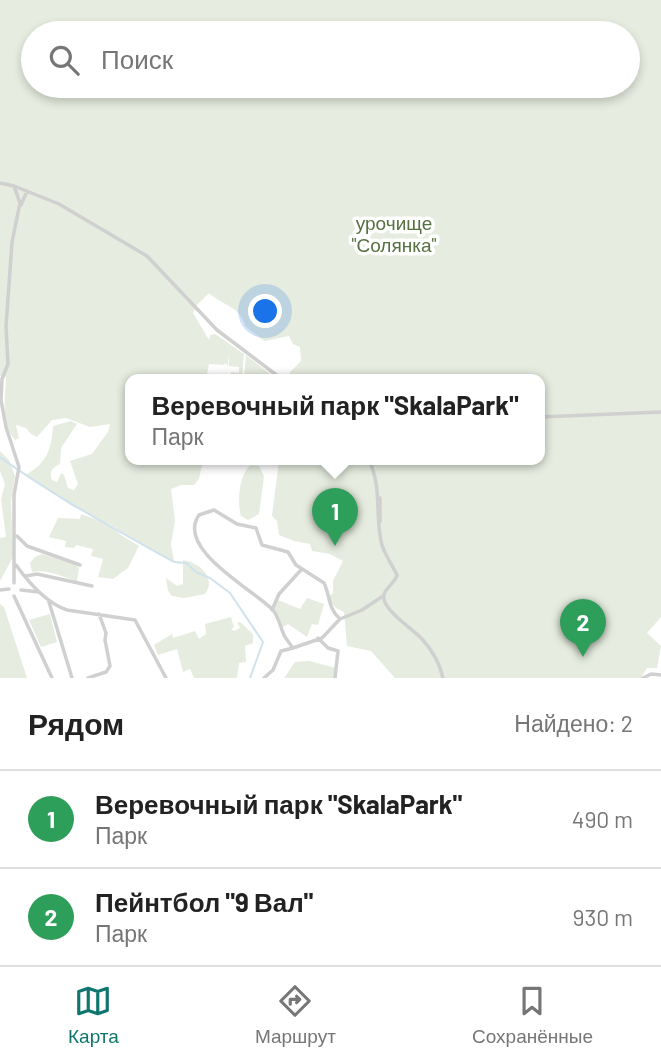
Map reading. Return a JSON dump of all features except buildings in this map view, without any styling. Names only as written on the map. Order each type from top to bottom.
[{"type":"street","points":[[0,183],[59,204],[147,256],[217,330],[275,374]]},
{"type":"street","points":[[14,186],[19,198],[19,211]]},
{"type":"street","points":[[14,583],[14,495],[19,467],[2,411],[1,379],[8,364],[6,327],[12,242],[27,191]]},
{"type":"street","points":[[545,417],[661,412]]},
{"type":"street","points":[[264,678],[273,670],[281,651],[323,638],[340,619],[362,610],[383,596],[395,582],[397,575],[383,549],[377,513],[379,493],[371,465]]},
{"type":"street","points":[[293,648],[272,610],[209,558],[194,533],[194,523],[199,515],[211,510],[237,524],[256,528],[262,545],[285,551],[296,565],[324,583],[327,599],[340,619]]},
{"type":"street","points":[[15,532],[22,543],[80,565]]},
{"type":"street","points":[[15,564],[49,603],[72,678]]},
{"type":"street","points":[[272,610],[279,594],[303,569]]},
{"type":"street","points":[[26,576],[37,574],[92,586]]},
{"type":"street","points":[[0,590],[9,589]]},
{"type":"street","points":[[21,590],[40,592]]},
{"type":"street","points":[[15,596],[52,678]]},
{"type":"street","points":[[383,596],[390,609],[423,639],[440,667],[443,678]]},
{"type":"street","points":[[49,603],[67,610],[135,620],[166,678]]},
{"type":"street","points":[[88,678],[106,673],[110,666],[106,633],[99,614]]},
{"type":"street","points":[[318,638],[328,648],[338,651],[335,678]]},
{"type":"street","points":[[643,678],[651,674],[661,675]]},
{"type":"green space","name":"урочище \"Солянка\"","points":[[0,0],[661,0],[661,617],[647,633],[661,646],[657,668],[647,668],[641,678],[395,678],[371,651],[347,646],[344,612],[327,598],[333,593],[333,581],[343,561],[330,554],[312,551],[310,544],[279,535],[277,521],[272,516],[278,465],[545,465],[545,374],[290,374],[301,361],[300,347],[293,344],[289,336],[264,341],[245,326],[235,310],[209,293],[193,313],[209,340],[210,335],[215,334],[244,354],[242,374],[231,374],[239,373],[239,367],[229,366],[229,353],[228,366],[225,363],[209,364],[207,374],[125,374],[125,465],[202,465],[199,479],[194,485],[181,485],[171,489],[175,521],[171,544],[174,562],[107,523],[139,546],[128,568],[113,579],[98,577],[103,559],[91,556],[93,549],[76,545],[74,548],[65,547],[66,541],[49,537],[58,518],[80,519],[81,514],[106,523],[70,505],[26,475],[47,455],[53,426],[71,421],[77,424],[61,448],[60,464],[53,468],[51,474],[52,480],[57,482],[61,473],[64,475],[68,488],[74,490],[78,484],[70,461],[92,454],[108,432],[110,424],[90,427],[66,418],[52,420],[37,437],[26,428],[16,425],[19,438],[15,440],[6,418],[6,377],[0,376]]},
{"type":"green space","points":[[246,355],[270,374],[244,374]]},
{"type":"green space","points":[[0,451],[9,460],[15,476],[11,502],[13,557],[0,581],[0,538],[6,537],[1,499],[5,484],[0,471]]},
{"type":"green space","points":[[251,465],[259,466],[264,476],[259,514],[248,520],[241,516],[239,496],[244,475]]},
{"type":"green space","points":[[42,554],[74,564],[79,568],[77,581],[49,572],[32,572],[30,563]]},
{"type":"green space","points":[[183,560],[200,567],[208,577],[205,594],[184,598],[172,596],[168,591],[166,578],[177,586],[183,584]]},
{"type":"green space","points":[[307,598],[324,604],[318,625],[312,624],[307,637],[288,624],[283,627],[274,608],[278,600],[300,609]]},
{"type":"green space","points":[[0,604],[4,607],[27,678],[0,678]]},
{"type":"green space","points":[[50,614],[57,642],[41,647],[29,620]]},
{"type":"green space","points":[[231,617],[234,627],[231,629],[234,631],[240,628],[237,623],[240,622],[253,634],[253,643],[245,646],[246,662],[239,663],[237,678],[194,678],[190,669],[183,672],[177,649],[158,655],[154,645],[172,634],[173,638],[195,631],[199,639],[206,634],[205,624]]},
{"type":"green space","points":[[309,661],[336,668],[334,678],[284,678],[295,662]]},
{"type":"waterway","points":[[0,457],[42,486],[174,562],[186,563],[230,593],[263,642],[250,678]]},
{"type":"place","name":"Веревочный парк \"SkalaPark\"","points":[[335,546]]},
{"type":"place","name":"Пейнтбол \"9 Вал\"","points":[[583,657]]}]
